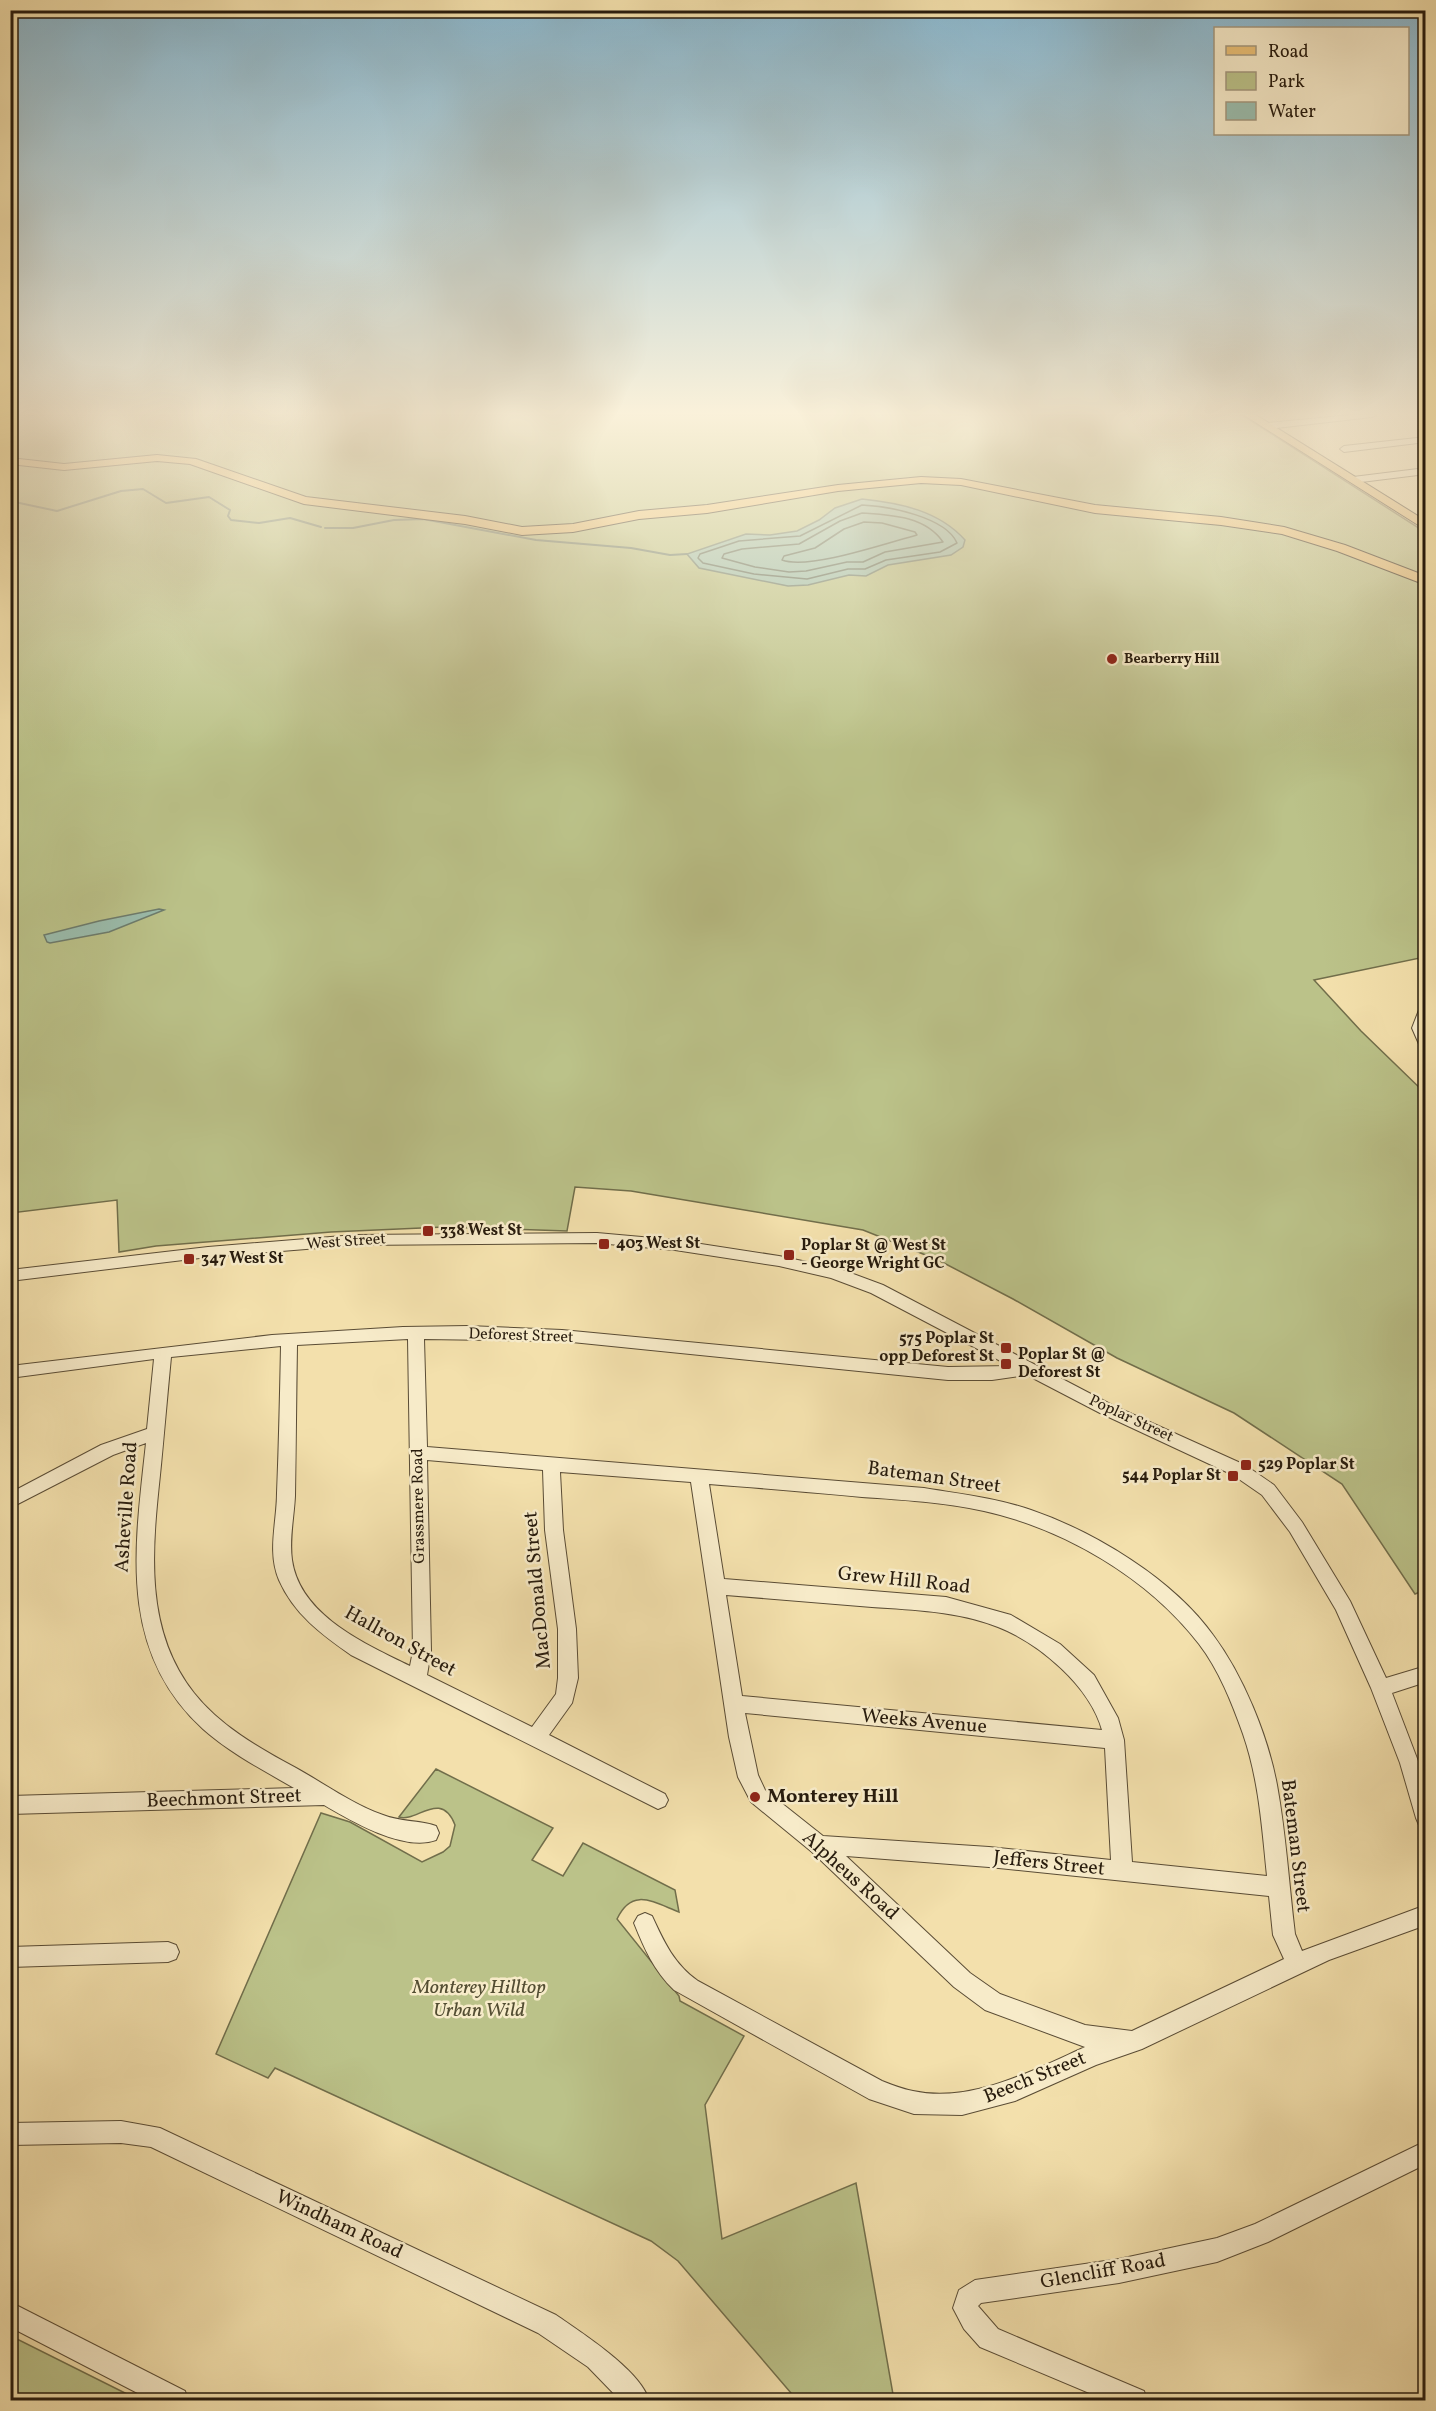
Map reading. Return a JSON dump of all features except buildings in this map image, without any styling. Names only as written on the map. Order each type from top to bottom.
[{"type":"main road","points":[[505,528],[531,531],[575,528]]},
{"type":"main road","points":[[1262,528],[1284,531],[1341,548],[1425,582]]},
{"type":"street","points":[[1425,1010],[1419,1029],[1425,1044]]},
{"type":"street","name":"West Street","points":[[10,1276],[208,1252],[355,1240],[504,1237]]},
{"type":"street","name":"Poplar Street","points":[[504,1237],[597,1238],[675,1245],[779,1261],[834,1274],[877,1289],[1106,1409],[1239,1470],[1268,1490],[1296,1527],[1343,1606],[1381,1688],[1410,1763],[1425,1818]]},
{"type":"street","name":"Deforest Street","points":[[10,1372],[163,1352],[289,1340],[416,1334],[537,1334],[893,1368],[988,1374],[1013,1373],[1031,1368]]},
{"type":"street","name":"Grassmere Road","points":[[416,1334],[422,1651],[417,1679]]},
{"type":"street","name":"Hallron Street","points":[[289,1340],[286,1501],[281,1553],[287,1577],[316,1621],[358,1649],[658,1800]]},
{"type":"street","name":"Asheville Road","points":[[163,1352],[142,1551],[146,1609],[155,1640],[175,1683],[188,1700],[220,1731],[328,1796]]},
{"type":"street","points":[[10,1502],[107,1450],[155,1433]]},
{"type":"street","name":"Bateman Street","points":[[418,1453],[924,1495],[983,1504],[1028,1516],[1070,1534],[1120,1562],[1168,1598],[1206,1639],[1228,1674],[1253,1734],[1267,1784],[1284,1935],[1298,1964]]},
{"type":"street","name":"MacDonald Street","points":[[536,1737],[565,1696],[568,1678],[567,1629],[554,1530],[551,1464]]},
{"type":"street","name":"Alpheus Road","points":[[699,1477],[714,1586],[748,1777],[758,1796],[819,1845],[962,1980],[993,2002],[1085,2036],[1134,2041]]},
{"type":"street","name":"Grew Hill Road","points":[[714,1586],[946,1605],[1004,1621],[1053,1650],[1087,1681],[1108,1718],[1114,1740],[1122,1872]]},
{"type":"street","points":[[1381,1688],[1425,1674]]},
{"type":"street","name":"Weeks Avenue","points":[[735,1704],[1114,1740]]},
{"type":"street","name":"Beechmont Street","points":[[10,1805],[328,1796],[387,1827],[410,1833],[429,1833]]},
{"type":"street","name":"Jeffers Street","points":[[819,1845],[989,1857],[1278,1887]]},
{"type":"street","name":"Beech Street","points":[[645,1923],[660,1958],[684,1985],[864,2085],[914,2103],[950,2105],[994,2098],[1093,2055],[1134,2041],[1298,1964],[1425,1914]]},
{"type":"street","points":[[10,1957],[168,1952]]},
{"type":"street","name":"Windham Road","points":[[10,2134],[121,2132],[152,2136],[547,2324],[597,2358],[637,2400]]},
{"type":"street","name":"Glencliff Road","points":[[1135,2400],[989,2338],[976,2328],[970,2318],[965,2308],[968,2298],[975,2292],[1119,2271],[1217,2250],[1260,2234],[1425,2152]]},
{"type":"street","points":[[10,2314],[176,2400]]},
{"type":"green space","points":[[11,528],[1418,528],[1425,532],[1425,957],[1314,980],[1361,1031],[1425,1093],[1425,1590],[1415,1594],[1342,1484],[1234,1413],[1117,1358],[1013,1299],[938,1260],[863,1230],[631,1191],[575,1187],[567,1231],[444,1227],[331,1232],[156,1246],[119,1252],[117,1200],[11,1213]]},
{"type":"green space","name":"Monterey Hilltop Urban Wild","points":[[436,1769],[553,1828],[532,1860],[563,1876],[583,1843],[675,1890],[679,1912],[652,1901],[636,1900],[623,1909],[617,1919],[679,1996],[680,2001],[744,2036],[705,2105],[722,2239],[856,2183],[894,2400],[797,2400],[678,2261],[651,2241],[275,2068],[268,2078],[216,2054],[321,1813],[350,1822],[422,1862],[450,1846],[455,1825],[443,1809],[436,1808],[406,1818],[399,1817]]},
{"type":"green space","points":[[11,2336],[139,2400],[11,2400]]},
{"type":"water","points":[[804,528],[951,528],[965,540],[963,547],[951,555],[888,565],[866,576],[849,575],[808,585],[788,586],[699,568],[687,554],[746,534],[770,535],[797,531]]},
{"type":"water","points":[[159,909],[164,910],[109,932],[50,943],[44,935],[99,921]]},
{"type":"waterway","points":[[325,528],[355,528]]},
{"type":"waterway","points":[[469,528],[536,540],[631,548],[670,555],[687,554]]},
{"type":"place","name":"Bearberry Hill","points":[[1112,659]]},
{"type":"place","name":"338 West St","points":[[428,1231]]},
{"type":"place","name":"403 West St","points":[[604,1244]]},
{"type":"place","name":"Poplar St @ West St - George Wright GC","points":[[789,1255]]},
{"type":"place","name":"347 West St","points":[[189,1259]]},
{"type":"place","name":"575 Poplar St opp Deforest St","points":[[1006,1348]]},
{"type":"place","name":"Poplar St @ Deforest St","points":[[1006,1364]]},
{"type":"place","name":"529 Poplar St","points":[[1246,1465]]},
{"type":"place","name":"544 Poplar St","points":[[1233,1476]]},
{"type":"place","name":"Monterey Hill","points":[[755,1797]]}]
